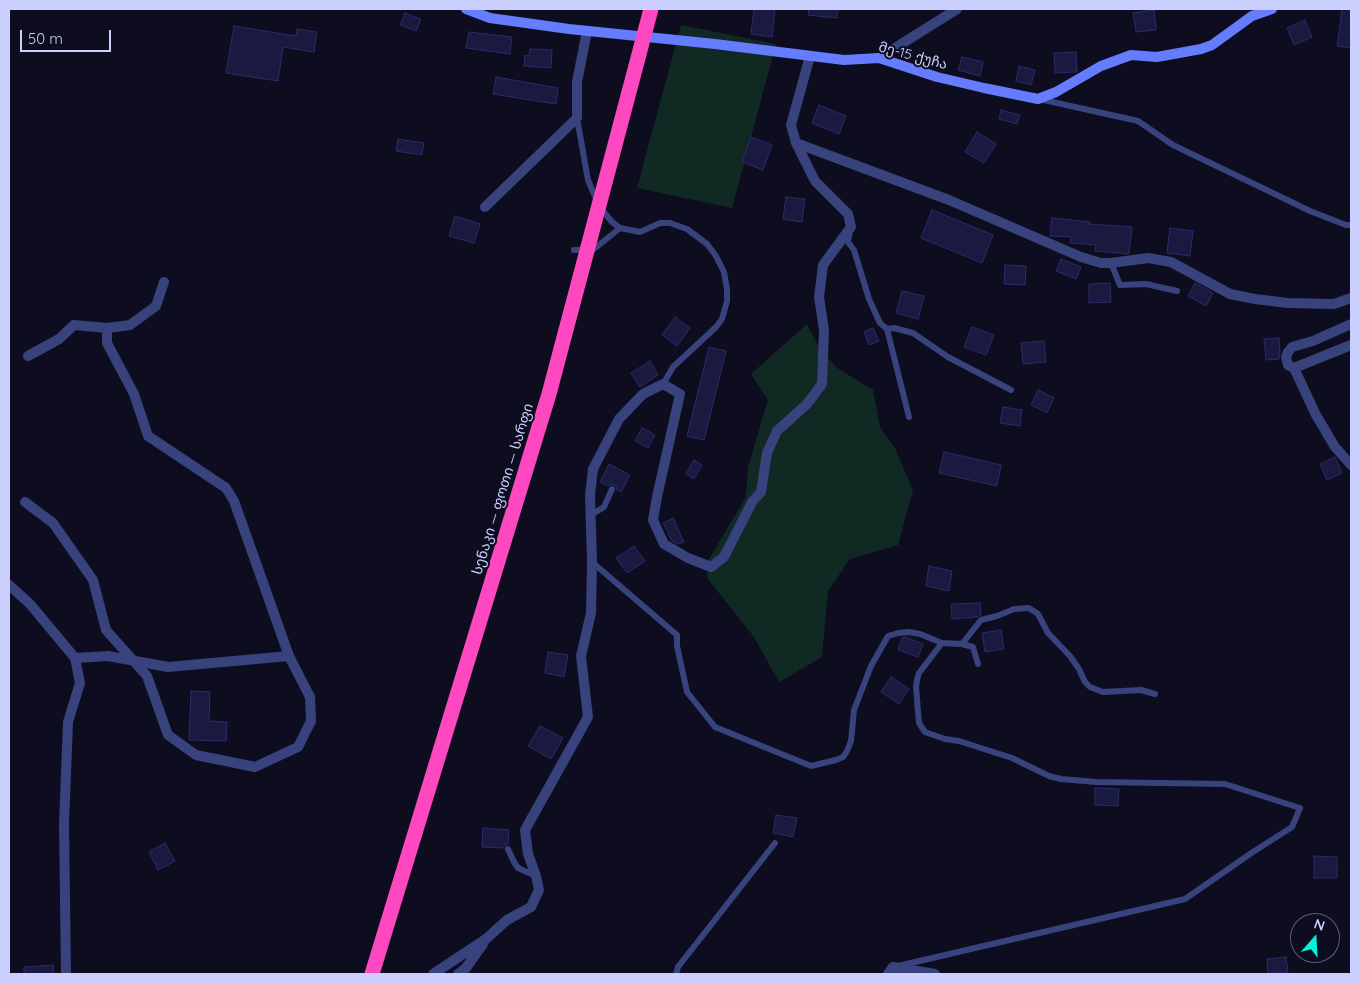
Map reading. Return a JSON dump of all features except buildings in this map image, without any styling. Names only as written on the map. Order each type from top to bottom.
[{"type":"highway","name":"სენაკი — ფოთი — სარფი","points":[[372,974],[549,394],[651,9]]},
{"type":"street","name":"მე-15 ქუჩა","points":[[466,9],[490,18],[587,31],[844,60],[879,58],[937,77],[1038,99]]},
{"type":"street","points":[[879,58],[957,9]]},
{"type":"street","points":[[1038,99],[1056,92],[1101,66],[1131,55],[1157,57],[1201,49],[1212,45],[1252,16],[1272,9]]},
{"type":"street","points":[[485,208],[576,118],[577,82],[587,31]]},
{"type":"street","points":[[433,974],[486,939],[508,920],[531,908],[539,890],[528,854],[525,830],[588,717],[581,656],[591,613],[590,495],[593,469],[619,419],[643,394],[663,384],[680,394],[653,520],[664,544],[688,558],[711,567],[724,557],[752,502],[761,492],[767,453],[777,431],[807,404],[822,384],[824,330],[819,297],[823,265],[851,227],[848,214],[815,181],[796,143],[791,126],[810,56]]},
{"type":"street","points":[[796,143],[949,200],[1081,257],[1101,263],[1148,258],[1171,262],[1230,294],[1255,299],[1288,303],[1334,304],[1351,298]]},
{"type":"street","points":[[28,356],[59,339],[74,325],[106,328],[130,326],[156,306],[164,282]]},
{"type":"street","points":[[1351,324],[1313,341],[1292,347],[1286,357],[1288,365],[1294,368],[1316,415],[1335,447],[1351,465]]},
{"type":"street","points":[[25,502],[52,523],[93,580],[106,630],[147,676],[168,735],[196,755],[255,767],[298,748],[311,722],[310,697],[289,656],[234,501],[226,488],[148,436],[134,394],[107,343],[106,328]]},
{"type":"street","points":[[1294,368],[1351,345]]},
{"type":"street","points":[[9,584],[30,604],[75,658],[80,683],[68,722],[64,824],[66,974]]},
{"type":"street","points":[[75,658],[108,656],[168,667],[289,656]]},
{"type":"street","points":[[458,974],[466,968],[486,939]]},
{"type":"street","points":[[891,971],[936,974]]},
{"type":"lane","points":[[1038,99],[1138,121],[1173,145],[1310,211],[1346,225],[1351,225]]},
{"type":"lane","points":[[576,118],[588,180],[600,206],[612,222],[620,228],[640,232],[660,223],[670,223],[687,229],[707,244],[724,272],[727,301],[722,318],[716,327],[673,367],[663,384]]},
{"type":"lane","points":[[851,227],[848,242],[854,250],[880,323],[887,329],[909,417]]},
{"type":"lane","points":[[574,250],[594,249],[620,228]]},
{"type":"lane","points":[[1111,263],[1120,285],[1146,284],[1177,291]]},
{"type":"lane","points":[[887,329],[894,328],[913,333],[948,357],[1010,390]]},
{"type":"lane","points":[[591,515],[604,507],[612,489]]},
{"type":"lane","points":[[592,562],[677,636],[687,692],[715,727],[811,766],[836,760],[847,751],[851,741],[854,710],[871,666],[888,636],[909,632],[920,634],[942,643],[962,644],[973,647],[978,664]]},
{"type":"lane","points":[[962,644],[981,620],[1014,609],[1029,608],[1038,614],[1048,633],[1070,656],[1090,687],[1103,692],[1141,690],[1155,694]]},
{"type":"lane","points":[[891,971],[1186,899],[1292,827],[1300,808],[1225,784],[1061,780],[1012,758],[925,732],[919,723],[916,687],[919,673],[942,643]]},
{"type":"lane","points":[[676,974],[678,967],[775,843]]},
{"type":"lane","points":[[508,850],[518,868],[536,876]]},
{"type":"green space","points":[[681,25],[776,44],[732,208],[637,188]]},
{"type":"green space","points":[[807,324],[820,349],[837,368],[873,390],[880,427],[895,448],[913,490],[898,545],[850,559],[828,591],[822,657],[779,682],[754,637],[707,578],[709,559],[746,497],[748,467],[768,400],[751,374]]}]
